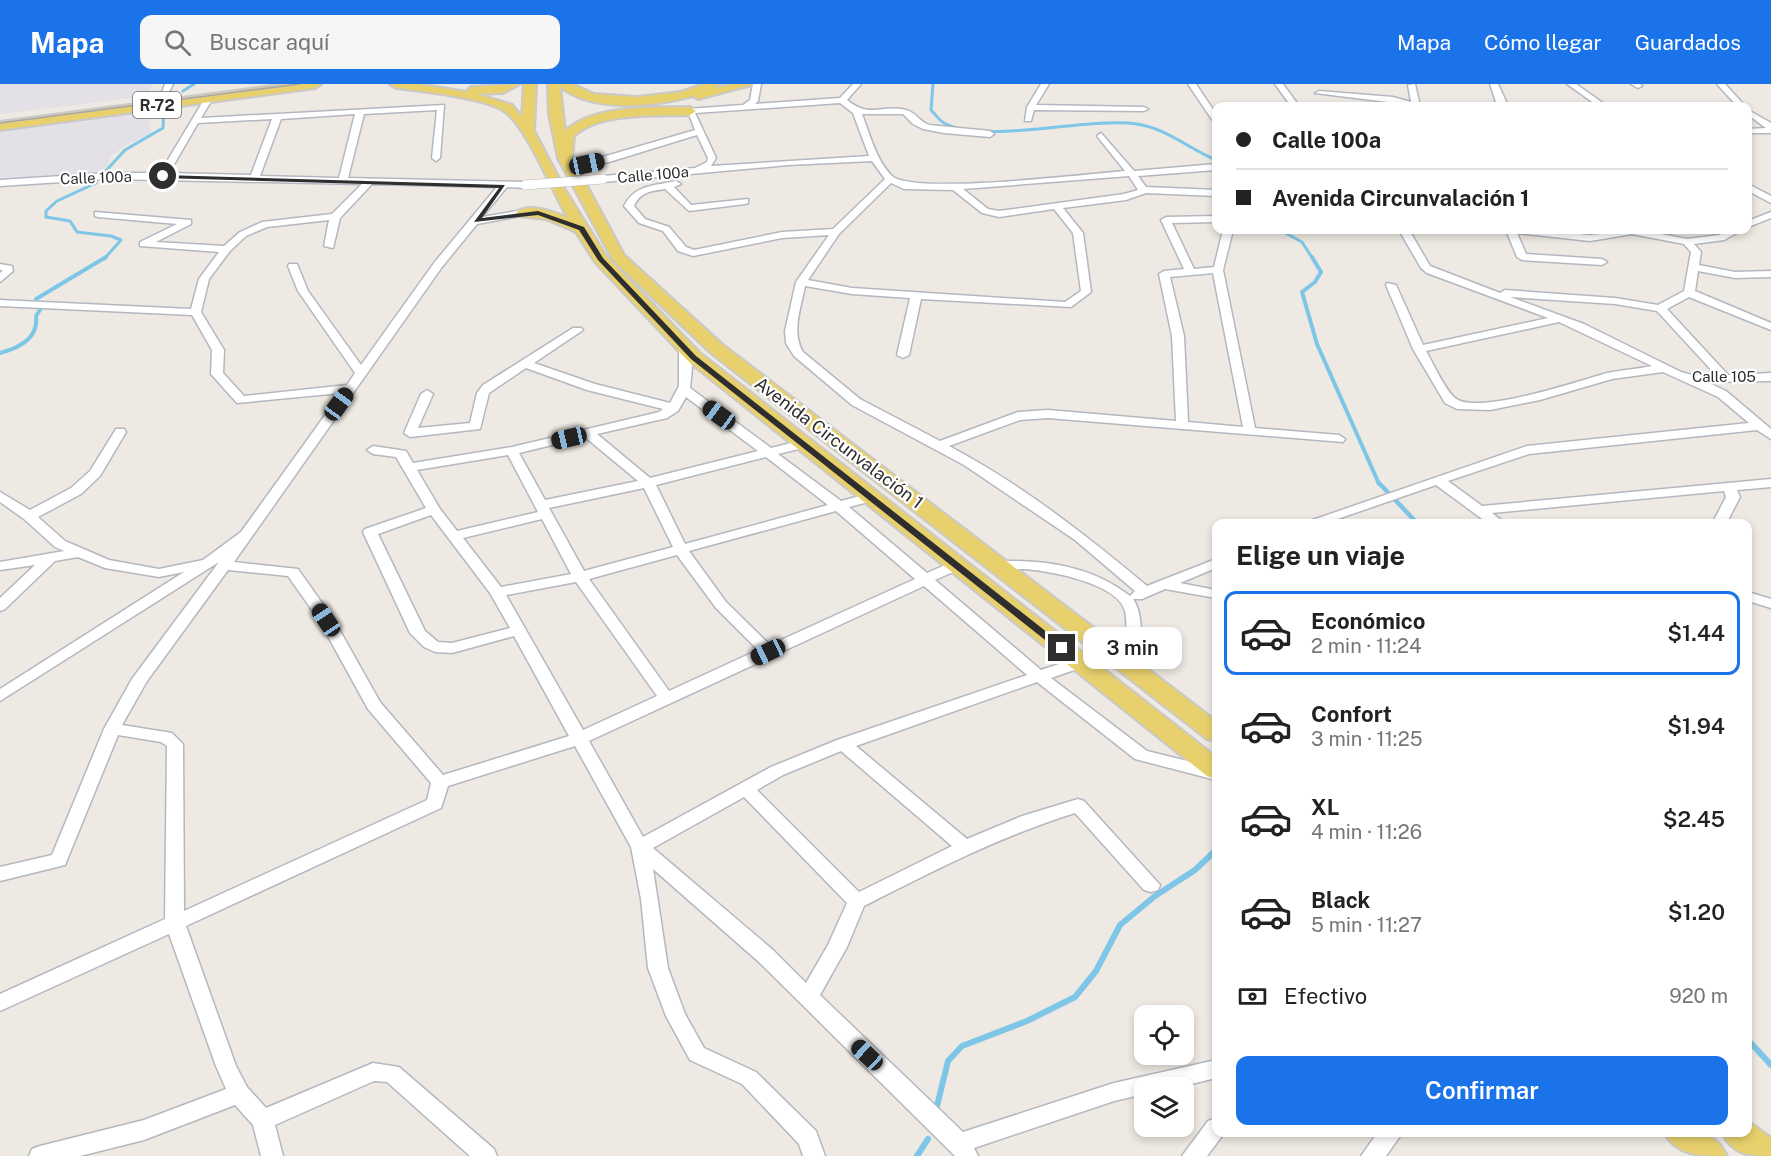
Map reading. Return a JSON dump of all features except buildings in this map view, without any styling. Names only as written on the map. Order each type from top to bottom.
[{"type":"main road","name":"R-72","points":[[0,118],[260,84]]},
{"type":"main road","name":"R-72","points":[[0,126],[315,84]]},
{"type":"main road","points":[[396,84],[470,96],[508,108],[528,131]]},
{"type":"main road","points":[[441,84],[442,87],[470,92],[503,89],[514,84]]},
{"type":"main road","name":"Avenida Circunvalación 1","points":[[530,84],[528,131],[557,188],[600,259],[685,348],[1212,769]]},
{"type":"main road","name":"Avenida Circunvalación 1","points":[[554,84],[555,114],[567,163],[618,256],[717,349],[1212,730]]},
{"type":"main road","points":[[564,84],[581,94],[602,99],[630,101],[712,94],[749,84]]},
{"type":"main road","points":[[661,98],[692,93],[713,84]]},
{"type":"main road","points":[[567,163],[568,136],[574,128],[599,119],[628,114],[690,111]]},
{"type":"main road","points":[[523,213],[544,204],[557,188]]},
{"type":"main road","points":[[523,213],[549,215],[582,229]]},
{"type":"main road","points":[[1686,1137],[1710,1156]]},
{"type":"main road","points":[[1744,1137],[1769,1156]]},
{"type":"street","points":[[163,96],[169,84]]},
{"type":"street","points":[[745,106],[756,97],[757,84]]},
{"type":"street","points":[[842,100],[857,84]]},
{"type":"street","points":[[1028,119],[1031,107],[1045,84]]},
{"type":"street","points":[[1192,84],[1212,113]]},
{"type":"street","points":[[1279,84],[1292,102]]},
{"type":"street","points":[[1494,84],[1500,102]]},
{"type":"street","points":[[1571,84],[1597,102]]},
{"type":"street","points":[[1721,84],[1737,102]]},
{"type":"street","points":[[1412,85],[1414,102]]},
{"type":"street","points":[[1318,92],[1393,99],[1402,102]]},
{"type":"street","points":[[163,176],[209,98]]},
{"type":"street","points":[[692,172],[711,163],[712,158],[690,111],[842,100],[857,112],[874,159],[890,179],[904,186],[955,187],[1128,172],[1212,168]]},
{"type":"street","points":[[196,121],[441,107],[436,158]]},
{"type":"street","points":[[1031,107],[1144,109]]},
{"type":"street","points":[[343,180],[360,112]]},
{"type":"street","points":[[857,112],[904,112],[909,114],[915,123],[932,128],[990,134]]},
{"type":"street","points":[[1752,115],[1771,128]]},
{"type":"street","points":[[254,179],[277,117]]},
{"type":"street","points":[[1752,130],[1771,128]]},
{"type":"street","points":[[567,163],[698,132]]},
{"type":"street","points":[[1101,136],[1144,190]]},
{"type":"street","name":"Calle 100a","points":[[0,183],[108,176],[163,176],[503,186],[749,166],[874,159]]},
{"type":"street","points":[[749,166],[667,186],[644,189],[633,196],[629,206],[642,221],[666,229],[682,249],[693,253],[782,236],[819,231],[836,232]]},
{"type":"street","points":[[890,179],[836,232],[801,282],[790,331],[792,343],[798,354],[856,402],[969,462],[1080,537],[1146,593]]},
{"type":"street","points":[[329,246],[335,217],[370,181]]},
{"type":"street","points":[[0,874],[59,860],[112,729],[140,679],[218,564],[246,535],[438,266],[477,221],[503,186]]},
{"type":"street","points":[[667,186],[689,208],[745,201]]},
{"type":"street","points":[[955,187],[985,211],[993,214],[1126,197],[1144,190],[1212,192]]},
{"type":"street","points":[[1752,190],[1771,200]]},
{"type":"street","points":[[801,282],[852,291],[1067,305],[1086,292],[1082,250],[1078,233],[1057,207]]},
{"type":"street","points":[[477,221],[523,213]]},
{"type":"street","points":[[98,214],[188,222],[144,244],[226,249]]},
{"type":"street","points":[[1752,222],[1771,215]]},
{"type":"street","points":[[335,217],[265,224],[243,234],[226,249],[204,279],[196,312],[218,350],[217,374],[241,400],[351,388]]},
{"type":"street","points":[[1190,271],[1166,220],[1212,219]]},
{"type":"street","points":[[1227,234],[1218,270],[1250,432]]},
{"type":"street","name":"Calle 105","points":[[1406,234],[1426,268],[1558,319],[1677,374],[1690,379],[1723,376],[1771,377]]},
{"type":"street","points":[[1513,234],[1522,257],[1602,262]]},
{"type":"street","points":[[1546,234],[1580,238],[1606,234]]},
{"type":"street","points":[[1651,234],[1687,242],[1721,238],[1729,234]]},
{"type":"street","points":[[1481,291],[1615,301],[1660,308],[1689,292],[1696,252],[1687,242]]},
{"type":"street","points":[[293,266],[303,291],[361,374]]},
{"type":"street","points":[[0,267],[8,268],[0,279]]},
{"type":"street","points":[[1694,267],[1735,275],[1771,274]]},
{"type":"street","points":[[1182,426],[1178,336],[1164,275],[1166,272],[1218,270]]},
{"type":"street","points":[[1391,285],[1419,349],[1449,400],[1469,408],[1540,396],[1611,376],[1665,368]]},
{"type":"street","points":[[1689,292],[1771,327]]},
{"type":"street","points":[[903,356],[915,295]]},
{"type":"street","points":[[0,303],[196,312]]},
{"type":"street","points":[[1660,308],[1723,376]]},
{"type":"street","points":[[1419,349],[1558,319]]},
{"type":"street","points":[[410,433],[476,426],[483,393],[487,388],[577,330]]},
{"type":"street","points":[[373,450],[405,461],[512,451],[663,415],[674,408],[685,390],[685,348]]},
{"type":"street","points":[[525,364],[591,387],[674,408]]},
{"type":"street","points":[[1690,379],[1722,394],[1771,435]]},
{"type":"street","points":[[685,390],[770,452],[838,506],[1040,677],[1141,755],[1212,771]]},
{"type":"street","points":[[427,394],[410,433],[405,461],[434,510],[497,592],[640,848],[650,899],[658,968],[675,1017],[697,1054],[749,1078],[808,1138],[814,1156]]},
{"type":"street","points":[[939,446],[1018,417],[1036,414],[1339,439]]},
{"type":"street","points":[[1323,519],[1527,450],[1759,426]]},
{"type":"street","points":[[29,516],[76,491],[95,474],[120,432]]},
{"type":"street","points":[[588,433],[648,483],[682,551],[721,605],[768,652]]},
{"type":"street","points":[[454,536],[545,509],[803,444]]},
{"type":"street","points":[[512,451],[580,577],[666,698]]},
{"type":"street","points":[[1438,480],[1492,519]]},
{"type":"street","points":[[1480,510],[1771,483]]},
{"type":"street","points":[[1722,519],[1733,497],[1729,487]]},
{"type":"street","points":[[0,496],[29,516],[60,544],[105,564],[159,573],[218,564],[293,572],[326,620],[374,705],[440,782]]},
{"type":"street","points":[[497,592],[580,577],[682,551],[871,497]]},
{"type":"street","points":[[434,510],[370,532],[418,633],[435,647],[452,648],[519,630]]},
{"type":"street","points":[[0,566],[79,553]]},
{"type":"street","points":[[0,606],[51,557]]},
{"type":"street","points":[[0,696],[218,564]]},
{"type":"street","points":[[1126,601],[1212,564]]},
{"type":"street","points":[[440,782],[579,738],[957,565]]},
{"type":"street","points":[[999,565],[1035,565],[1069,569],[1096,581],[1126,601],[1132,612],[1129,666]]},
{"type":"street","points":[[1165,585],[1212,593]]},
{"type":"street","points":[[1752,597],[1771,604]]},
{"type":"street","points":[[640,848],[777,771],[843,744],[1080,662]]},
{"type":"street","points":[[112,729],[166,737],[175,744],[174,921],[226,1066],[239,1094],[263,1120],[272,1156]]},
{"type":"street","points":[[843,744],[965,847]]},
{"type":"street","points":[[0,1003],[174,921],[435,804],[440,782]]},
{"type":"street","points":[[745,788],[857,901]]},
{"type":"street","points":[[808,998],[837,948],[857,901],[965,847],[1028,821],[1078,805],[1151,885]]},
{"type":"street","points":[[640,848],[766,956],[963,1149],[1114,1092],[1212,1070]]},
{"type":"street","points":[[263,1120],[373,1072],[383,1071],[392,1073],[486,1156]]},
{"type":"street","points":[[40,1156],[144,1130],[239,1094]]},
{"type":"street","points":[[1193,1156],[1212,1133]]},
{"type":"street","points":[[1372,1156],[1388,1137]]},
{"type":"shaded area","points":[[0,84],[152,84],[147,96],[0,114]]},
{"type":"shaded area","points":[[148,111],[151,135],[128,144],[111,156],[108,165],[97,174],[0,181],[0,130]]},
{"type":"waterway","points":[[183,91],[194,84]]},
{"type":"waterway","points":[[933,84],[931,110],[944,123],[962,129],[1010,131],[1091,124],[1137,124],[1167,134],[1212,158]]},
{"type":"waterway","points":[[102,175],[125,150],[163,128],[164,108]]},
{"type":"waterway","points":[[96,183],[57,201],[46,211],[46,217],[70,221],[77,232],[111,236],[121,240],[106,257]]},
{"type":"waterway","points":[[1287,234],[1302,242],[1313,259]]},
{"type":"waterway","points":[[36,299],[106,257]]},
{"type":"waterway","points":[[1312,257],[1321,272],[1315,282],[1302,292],[1317,344],[1379,484]]},
{"type":"waterway","points":[[0,353],[21,345],[31,336],[36,324],[36,316],[40,310]]},
{"type":"waterway","points":[[1379,483],[1413,519]]},
{"type":"waterway","points":[[937,1106],[948,1061],[962,1046],[1027,1021],[1075,997],[1096,971],[1120,925],[1155,896],[1195,870],[1212,854]]},
{"type":"waterway","points":[[1752,1044],[1771,1065]]},
{"type":"waterway","points":[[917,1156],[928,1139]]},
{"type":"tram line","points":[[0,123],[299,84]]},
{"type":"route","points":[[163,176],[503,186],[477,221],[523,213],[538,213],[549,215],[582,229],[600,259],[694,357],[1062,648]]}]
